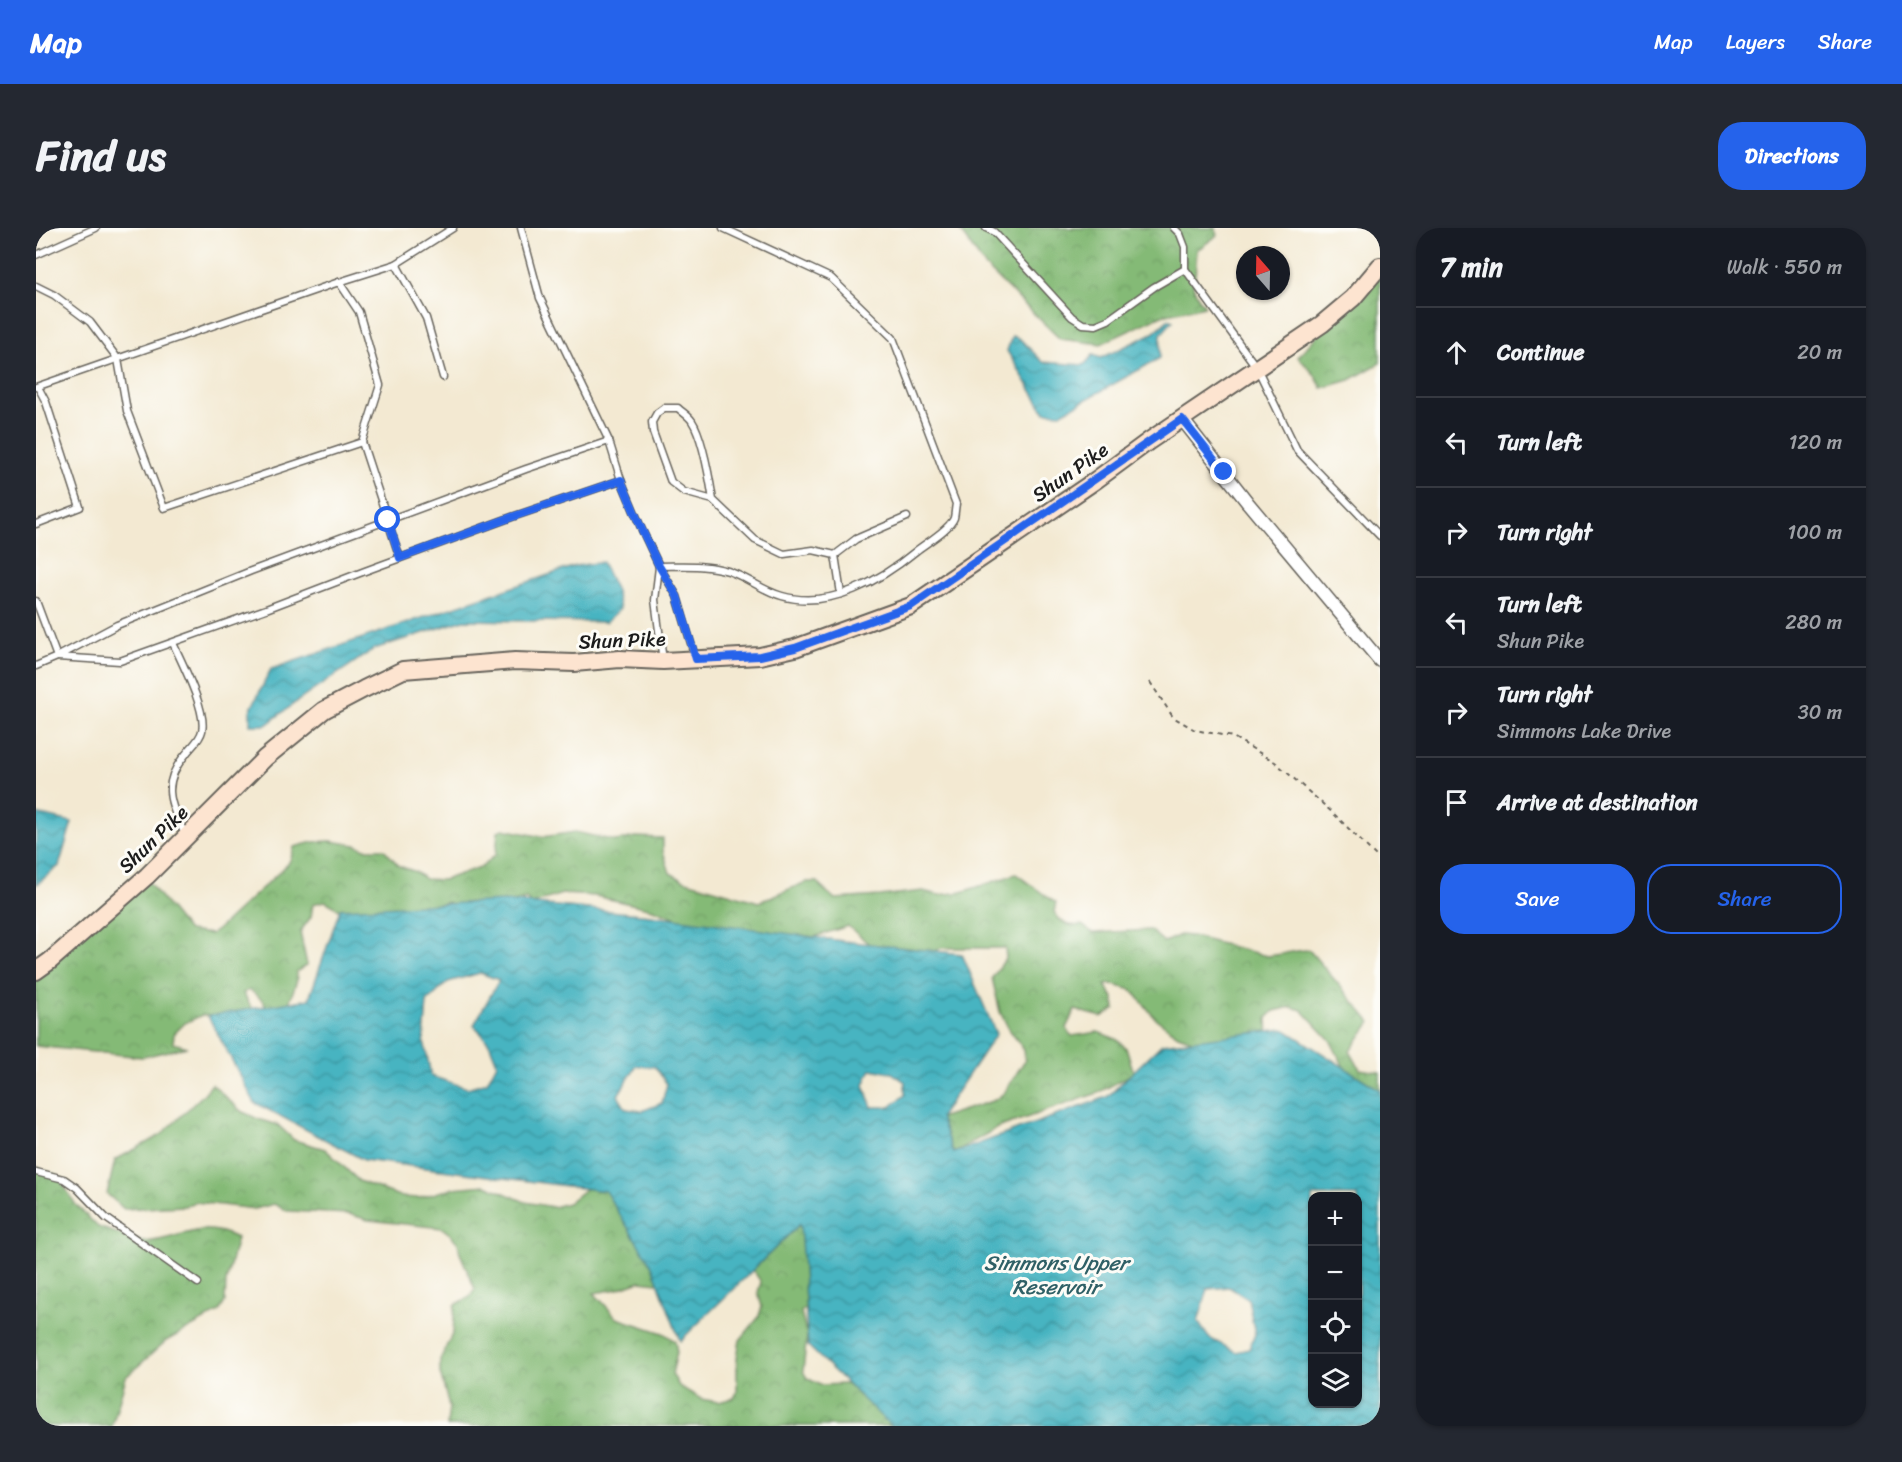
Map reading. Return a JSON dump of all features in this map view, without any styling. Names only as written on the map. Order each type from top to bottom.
[{"type":"main road","name":"Shun Pike","points":[[36,971],[147,876],[265,758],[324,710],[403,670],[515,661],[574,663],[620,659],[663,661],[760,656],[805,645],[911,606],[1322,324],[1353,298],[1380,266]]},
{"type":"street","points":[[1182,419],[1380,661]]},
{"type":"lane","points":[[36,255],[96,228]]},
{"type":"lane","points":[[36,524],[80,507],[46,402],[37,387],[396,264],[453,228]]},
{"type":"lane","points":[[659,566],[708,566],[729,571],[781,596],[802,600],[851,592],[872,582],[896,568],[953,520],[956,504],[893,338],[831,278],[723,228]]},
{"type":"lane","points":[[986,228],[994,231],[1072,317],[1083,324],[1096,325],[1108,321],[1154,287],[1185,270]]},
{"type":"lane","points":[[1174,228],[1180,234],[1185,247],[1185,270],[1257,368],[1297,450],[1380,536]]},
{"type":"lane","points":[[524,229],[540,298],[609,441],[621,480],[642,530],[659,566],[677,596],[696,659]]},
{"type":"lane","points":[[396,264],[426,318],[443,376]]},
{"type":"lane","points":[[339,282],[359,312],[380,385],[362,442],[400,558]]},
{"type":"lane","points":[[36,286],[54,295],[90,322],[118,359],[127,411],[164,508],[362,442]]},
{"type":"lane","points":[[36,406],[46,402]]},
{"type":"lane","points":[[713,500],[701,446],[692,421],[678,408],[664,408],[657,413],[652,422],[653,432],[671,482],[684,492],[713,500],[755,540],[784,554],[813,550],[835,555]]},
{"type":"lane","points":[[36,666],[117,625],[251,571],[609,441]]},
{"type":"lane","points":[[57,657],[120,661],[512,517],[621,480]]},
{"type":"lane","points":[[835,555],[856,539],[907,517]]},
{"type":"lane","points":[[835,555],[840,594]]},
{"type":"lane","points":[[659,566],[655,600],[663,661]]},
{"type":"lane","points":[[36,601],[57,657]]},
{"type":"lane","points":[[173,643],[202,715],[202,730],[199,738],[171,776],[168,793],[186,837]]},
{"type":"lane","points":[[36,1172],[64,1179],[77,1188],[106,1218],[198,1283]]},
{"type":"path","points":[[1150,682],[1173,717],[1195,730],[1233,737],[1275,762],[1333,813],[1380,860]]},
{"type":"green space","points":[[958,228],[1215,228],[1218,235],[1197,250],[1193,286],[1205,306],[1162,315],[1101,344],[1060,339],[984,265]]},
{"type":"green space","points":[[1380,264],[1380,363],[1350,380],[1322,388],[1314,374],[1298,357]]},
{"type":"green space","points":[[503,829],[543,837],[575,832],[616,841],[635,837],[663,838],[663,851],[670,873],[683,880],[759,902],[806,882],[818,882],[835,899],[923,891],[939,895],[962,892],[1016,874],[1056,903],[1054,912],[1063,922],[1073,926],[1082,925],[1093,933],[1150,930],[1164,942],[1180,935],[1192,936],[1267,956],[1309,950],[1371,1022],[1350,1051],[1360,1069],[1380,1072],[1380,1096],[1350,1079],[1330,1040],[1302,1010],[1291,1007],[1274,1011],[1267,1018],[1268,1039],[1203,1044],[1178,1035],[1156,1019],[1132,990],[1110,984],[1105,985],[1114,999],[1115,1009],[1102,1017],[1075,1010],[1066,1028],[1072,1036],[1098,1032],[1116,1039],[1126,1048],[1134,1073],[1098,1093],[997,1128],[957,1151],[939,1152],[927,1122],[995,1100],[1005,1092],[1025,1060],[1024,1050],[1000,1012],[992,978],[1006,958],[1005,948],[941,948],[917,960],[890,962],[848,926],[814,937],[695,925],[653,909],[595,896],[562,894],[532,904],[526,899],[480,910],[469,902],[457,906],[447,902],[357,927],[325,901],[313,904],[311,917],[300,932],[307,965],[296,972],[297,980],[289,1003],[287,1044],[262,1000],[250,990],[243,993],[256,1015],[244,1020],[238,1011],[223,1019],[202,1015],[185,1023],[174,1034],[173,1043],[187,1047],[142,1057],[36,1046],[36,970],[146,879],[188,931],[211,934],[288,864],[294,847],[313,842],[331,841],[356,845],[365,849],[384,849],[399,866],[416,872],[425,879],[443,880],[483,866],[496,854],[498,831]]},
{"type":"green space","points":[[212,1084],[241,1111],[278,1125],[294,1140],[325,1149],[359,1181],[402,1197],[419,1198],[453,1188],[486,1185],[525,1202],[553,1207],[568,1203],[589,1186],[612,1188],[684,1286],[640,1281],[618,1289],[594,1293],[617,1318],[663,1333],[675,1341],[677,1352],[672,1374],[679,1386],[701,1399],[718,1402],[734,1398],[737,1392],[737,1357],[740,1340],[758,1318],[762,1307],[758,1292],[761,1282],[747,1266],[799,1224],[822,1224],[821,1294],[801,1312],[807,1335],[803,1371],[807,1378],[820,1385],[845,1384],[864,1391],[919,1426],[447,1426],[449,1406],[440,1373],[440,1360],[453,1332],[455,1305],[470,1297],[475,1289],[458,1243],[442,1228],[368,1220],[349,1214],[287,1211],[274,1204],[255,1209],[195,1202],[185,1206],[124,1209],[107,1194],[115,1160],[161,1135]]},
{"type":"green space","points":[[36,1167],[57,1175],[76,1205],[98,1227],[143,1242],[199,1230],[223,1232],[237,1238],[226,1282],[225,1302],[219,1312],[166,1341],[126,1377],[112,1426],[36,1426]]},
{"type":"water","points":[[1169,319],[1173,321],[1161,334],[1160,358],[1062,413],[1045,412],[1007,351],[1012,336],[1020,339],[1043,362],[1084,365],[1093,355],[1101,358],[1153,333]]},
{"type":"water","points":[[602,562],[616,591],[620,609],[606,622],[464,620],[374,649],[266,725],[250,725],[250,711],[271,669],[575,566]]},
{"type":"water","points":[[36,814],[72,822],[59,866],[36,885]]},
{"type":"water","name":"Simmons Upper Reservoir","points":[[505,901],[651,915],[843,941],[962,954],[996,1034],[940,1117],[953,1153],[1107,1097],[1162,1044],[1284,1029],[1380,1090],[1380,1426],[891,1426],[808,1346],[800,1224],[680,1341],[652,1266],[605,1191],[364,1160],[255,1103],[208,1016],[309,999],[340,909]],"holes":[[[480,973],[499,980],[474,1025],[489,1043],[497,1063],[487,1082],[467,1088],[431,1076],[424,1040],[427,1002],[448,982]],[[636,1066],[655,1067],[667,1084],[662,1103],[642,1111],[626,1109],[618,1095]],[[871,1069],[892,1073],[905,1082],[905,1095],[890,1107],[872,1107],[864,1085]],[[1229,1287],[1248,1299],[1255,1334],[1249,1349],[1236,1352],[1209,1338],[1198,1322],[1208,1289]]]},
{"type":"route","points":[[388,520],[400,558],[621,480],[659,566],[677,596],[696,659],[728,659],[760,656],[795,648],[911,606],[1182,419],[1224,472]]}]
